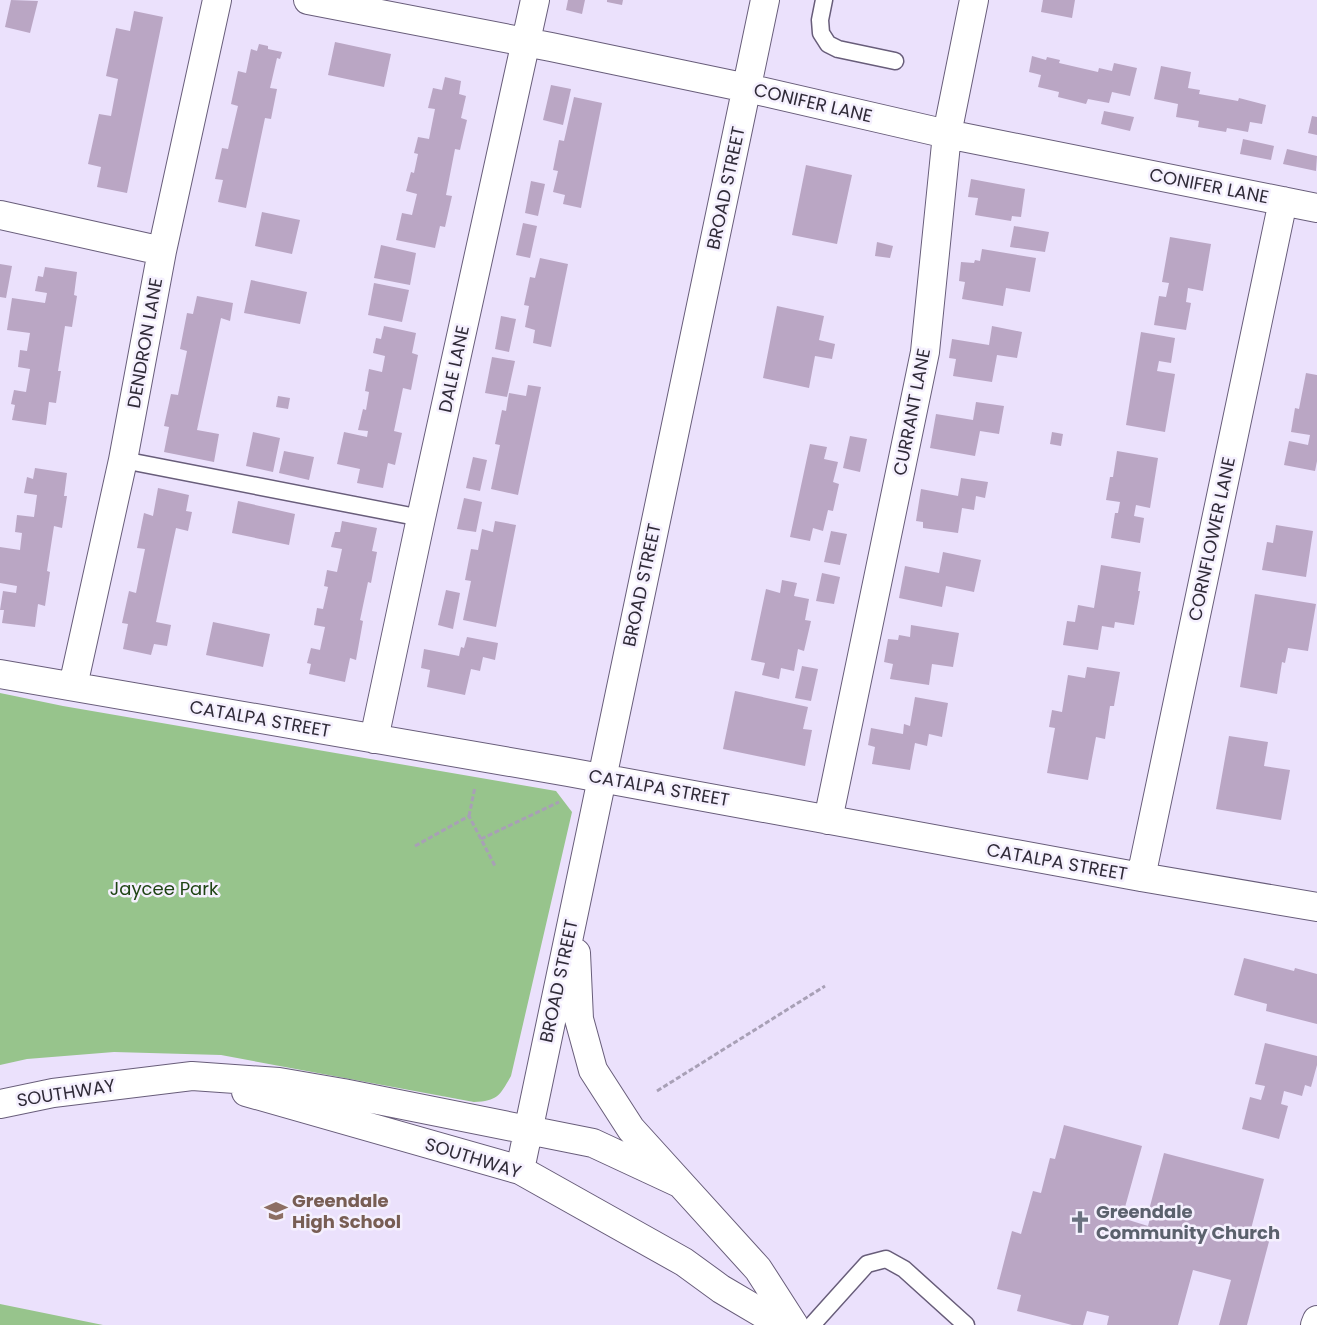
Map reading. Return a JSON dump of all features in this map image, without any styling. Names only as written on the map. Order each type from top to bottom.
[{"type":"street","name":"DENDRON LANE","points":[[74,686],[123,460],[162,251],[217,0]]},
{"type":"street","name":"CONIFER LANE","points":[[308,0],[526,42],[747,88],[947,134],[1317,208]]},
{"type":"street","name":"DALE LANE","points":[[374,739],[535,0]]},
{"type":"street","name":"BROAD STREET","points":[[520,1170],[765,0]]},
{"type":"street","name":"CURRANT LANE","points":[[828,820],[925,352],[947,134],[974,0]]},
{"type":"street","name":"CORNFLOWER LANE","points":[[1141,877],[1282,200]]},
{"type":"street","points":[[0,215],[162,251]]},
{"type":"street","name":"CATALPA STREET","points":[[0,674],[602,778],[1141,877],[1317,907]]},
{"type":"street","name":"SOUTHWAY","points":[[574,912],[579,1019],[593,1070],[631,1129],[758,1269],[794,1325]]},
{"type":"street","name":"SOUTHWAY","points":[[0,1104],[53,1093],[192,1076],[279,1082],[593,1143],[679,1183]]},
{"type":"street","name":"SOUTHWAY","points":[[192,1076],[520,1170],[684,1262],[721,1289],[782,1325]]},
{"type":"street","points":[[1316,1325],[1317,1320]]},
{"type":"lane","points":[[824,0],[820,20],[821,33],[828,44],[838,49],[895,61]]},
{"type":"lane","points":[[123,460],[421,518]]},
{"type":"lane","points":[[812,1325],[867,1264],[886,1259],[904,1269],[966,1325]]},
{"type":"path","points":[[476,786],[469,816],[495,866]]},
{"type":"path","points":[[482,839],[562,801]]},
{"type":"path","points":[[415,846],[469,816]]},
{"type":"path","points":[[657,1091],[825,986]]},
{"type":"green space","name":"Jaycee Park","points":[[0,693],[63,706],[556,791],[572,812],[511,1076],[501,1092],[488,1100],[474,1102],[221,1055],[114,1052],[27,1059],[0,1065]]},
{"type":"green space","points":[[0,1304],[103,1325],[0,1325]]},
{"type":"building","points":[[11,0],[38,1],[30,33],[5,27]]},
{"type":"building","points":[[568,0],[585,0],[582,14],[566,10]]},
{"type":"building","points":[[607,0],[623,0],[622,5],[607,2]]},
{"type":"building","points":[[1043,0],[1075,0],[1072,18],[1041,12]]},
{"type":"building","points":[[134,11],[163,17],[127,193],[97,187],[101,167],[88,164],[99,114],[111,116],[118,79],[106,76],[116,28],[130,31]]},
{"type":"building","points":[[335,42],[391,54],[384,87],[328,75]]},
{"type":"building","points":[[259,44],[268,46],[268,49],[282,52],[280,59],[277,58],[270,88],[277,89],[271,119],[265,118],[246,208],[218,202],[223,180],[215,179],[222,148],[228,149],[238,106],[231,104],[238,71],[246,73],[251,49],[257,51]]},
{"type":"building","points":[[1032,56],[1046,60],[1047,57],[1060,60],[1059,63],[1098,72],[1099,68],[1112,71],[1114,63],[1137,68],[1130,96],[1112,92],[1109,103],[1088,99],[1086,104],[1058,97],[1059,92],[1038,87],[1041,75],[1029,72]]},
{"type":"building","points":[[1161,66],[1191,72],[1188,88],[1200,90],[1199,94],[1238,101],[1239,98],[1266,105],[1262,124],[1250,122],[1248,132],[1227,128],[1226,132],[1198,127],[1199,121],[1176,117],[1178,104],[1154,99]]},
{"type":"building","points":[[445,77],[461,81],[459,94],[466,96],[461,118],[467,120],[460,150],[455,149],[446,195],[452,196],[445,227],[440,226],[435,248],[396,240],[402,213],[412,215],[417,194],[406,191],[411,172],[414,173],[418,154],[414,153],[418,137],[429,139],[435,109],[428,108],[433,88],[442,90]]},
{"type":"building","points":[[551,85],[571,89],[563,125],[543,120]]},
{"type":"building","points":[[574,97],[602,103],[581,208],[563,204],[565,195],[553,192],[558,171],[553,170],[559,140],[564,141]]},
{"type":"building","points":[[1104,111],[1134,117],[1130,131],[1101,124]]},
{"type":"building","points":[[1312,116],[1317,117],[1317,135],[1308,133]]},
{"type":"building","points":[[1243,139],[1274,146],[1271,160],[1240,154]]},
{"type":"building","points":[[1287,149],[1317,156],[1316,171],[1283,164]]},
{"type":"building","points":[[806,165],[852,175],[837,244],[792,235]]},
{"type":"building","points":[[971,179],[1025,189],[1021,217],[1012,216],[1011,221],[975,215],[978,198],[968,197]]},
{"type":"building","points":[[531,181],[545,184],[538,216],[525,213]]},
{"type":"building","points":[[262,212],[300,220],[292,254],[255,246]]},
{"type":"building","points":[[523,223],[537,226],[530,258],[516,255]]},
{"type":"building","points":[[1014,226],[1049,232],[1045,252],[1010,247]]},
{"type":"building","points":[[1170,237],[1211,244],[1203,291],[1188,288],[1186,302],[1191,303],[1186,330],[1154,325],[1159,296],[1166,297],[1169,283],[1162,282]]},
{"type":"building","points":[[877,242],[893,246],[890,258],[875,256]]},
{"type":"building","points":[[381,245],[416,253],[410,285],[374,278]]},
{"type":"building","points":[[982,249],[1036,258],[1030,292],[1006,288],[1003,306],[962,299],[965,282],[959,281],[961,262],[974,263],[975,260],[980,261]]},
{"type":"building","points":[[540,258],[568,264],[551,347],[533,343],[535,330],[525,327],[529,306],[524,305],[530,277],[535,278]]},
{"type":"building","points":[[0,264],[12,266],[6,298],[0,297]]},
{"type":"building","points":[[45,267],[77,272],[74,295],[77,296],[72,327],[65,326],[58,371],[61,371],[56,403],[49,402],[46,425],[12,420],[15,405],[11,404],[14,390],[26,392],[30,369],[18,367],[20,350],[27,351],[30,333],[7,330],[12,298],[45,303],[47,293],[35,291],[38,276],[43,277]]},
{"type":"building","points":[[251,280],[307,292],[300,324],[244,313]]},
{"type":"building","points":[[374,283],[409,290],[402,322],[368,315]]},
{"type":"building","points":[[197,296],[233,303],[230,321],[221,318],[197,430],[219,434],[214,462],[164,452],[169,427],[164,426],[171,394],[178,395],[187,351],[180,349],[187,313],[193,314]]},
{"type":"building","points":[[777,306],[824,316],[819,340],[835,344],[832,359],[815,356],[809,388],[763,378]]},
{"type":"building","points":[[501,316],[516,319],[509,352],[495,349]]},
{"type":"building","points":[[384,326],[416,333],[412,353],[418,355],[411,390],[403,388],[394,431],[402,433],[395,465],[388,463],[383,488],[357,483],[360,469],[337,464],[344,432],[367,437],[368,431],[358,430],[363,409],[366,410],[369,392],[365,391],[369,369],[382,372],[385,356],[373,353],[376,338],[381,339]]},
{"type":"building","points":[[992,326],[1022,332],[1017,358],[997,355],[992,382],[953,376],[956,359],[949,358],[952,339],[989,345]]},
{"type":"building","points":[[1141,332],[1175,338],[1171,363],[1159,361],[1157,371],[1175,374],[1165,432],[1126,425]]},
{"type":"building","points":[[492,357],[515,361],[507,397],[485,393]]},
{"type":"building","points":[[1306,373],[1317,375],[1317,461],[1315,471],[1284,465],[1289,441],[1308,445],[1310,435],[1291,432],[1295,408],[1299,409]]},
{"type":"building","points":[[528,385],[541,387],[518,495],[491,489],[500,445],[495,444],[502,410],[506,411],[509,393],[526,396]]},
{"type":"building","points":[[278,396],[290,398],[288,409],[276,407]]},
{"type":"building","points":[[976,402],[1004,406],[999,434],[980,431],[975,456],[930,448],[936,414],[973,420]]},
{"type":"building","points":[[253,432],[280,438],[273,472],[246,466]]},
{"type":"building","points":[[1052,432],[1063,434],[1061,446],[1050,444]]},
{"type":"building","points":[[850,436],[867,439],[860,472],[843,468]]},
{"type":"building","points":[[810,444],[827,447],[824,459],[838,462],[833,482],[839,484],[833,511],[828,510],[823,531],[813,528],[810,541],[790,537]]},
{"type":"building","points":[[284,451],[314,457],[309,480],[279,473]]},
{"type":"building","points":[[1117,451],[1158,458],[1150,508],[1136,505],[1134,516],[1144,518],[1140,543],[1111,538],[1115,513],[1118,513],[1120,502],[1106,500],[1110,477],[1113,477]]},
{"type":"building","points":[[473,457],[487,460],[480,491],[466,488]]},
{"type":"building","points":[[35,468],[67,473],[64,496],[67,496],[62,528],[54,526],[47,571],[50,572],[45,606],[38,604],[35,627],[2,623],[4,610],[0,610],[3,591],[16,593],[17,586],[0,583],[0,547],[20,550],[22,533],[15,532],[17,515],[34,517],[37,495],[24,493],[27,477],[33,479]]},
{"type":"building","points":[[961,478],[988,482],[985,498],[976,496],[974,510],[962,508],[958,533],[923,528],[923,522],[916,521],[921,489],[958,496]]},
{"type":"building","points":[[158,488],[189,495],[186,511],[192,512],[188,531],[176,528],[156,622],[171,625],[167,646],[154,644],[151,655],[123,649],[128,624],[122,623],[129,591],[136,593],[145,549],[137,548],[144,513],[153,516]]},
{"type":"building","points":[[464,498],[482,502],[476,532],[457,529]]},
{"type":"building","points":[[238,501],[295,514],[289,545],[232,533]]},
{"type":"building","points":[[342,521],[377,528],[372,551],[377,552],[371,583],[368,582],[360,620],[363,621],[356,660],[350,658],[345,682],[309,674],[311,664],[307,663],[311,648],[320,650],[325,627],[314,625],[317,608],[323,609],[328,587],[324,586],[327,570],[337,572],[342,549],[331,547],[335,532],[340,532]]},
{"type":"building","points":[[495,521],[516,525],[496,627],[463,620],[471,581],[465,580],[471,549],[478,550],[482,529],[493,532]]},
{"type":"building","points":[[1276,525],[1313,531],[1306,577],[1262,570],[1267,542],[1273,543]]},
{"type":"building","points":[[831,531],[847,534],[840,565],[824,562]]},
{"type":"building","points":[[943,552],[981,560],[974,592],[946,586],[942,607],[899,598],[905,566],[939,573]]},
{"type":"building","points":[[1101,565],[1141,572],[1134,625],[1115,622],[1114,628],[1102,626],[1098,650],[1063,645],[1067,621],[1075,622],[1078,605],[1094,608]]},
{"type":"building","points":[[822,573],[840,577],[834,604],[816,601]]},
{"type":"building","points":[[782,580],[797,583],[794,596],[809,599],[805,620],[811,621],[804,651],[798,649],[794,671],[781,668],[779,679],[762,675],[765,663],[751,660],[766,589],[780,593]]},
{"type":"building","points":[[446,590],[460,593],[453,629],[438,625]]},
{"type":"building","points":[[1255,594],[1316,604],[1308,651],[1288,648],[1285,663],[1282,662],[1277,694],[1240,687]]},
{"type":"building","points":[[213,622],[270,634],[263,667],[206,655]]},
{"type":"building","points":[[911,625],[959,633],[953,667],[932,664],[929,685],[890,679],[893,664],[884,662],[888,639],[898,640],[899,635],[910,637]]},
{"type":"building","points":[[467,637],[498,643],[495,660],[483,657],[480,671],[471,669],[465,695],[427,687],[430,670],[421,668],[424,649],[459,656],[461,647],[464,648]]},
{"type":"building","points":[[802,666],[818,669],[811,701],[795,698]]},
{"type":"building","points":[[1087,667],[1120,672],[1114,706],[1110,706],[1105,739],[1096,737],[1088,780],[1047,773],[1055,728],[1049,727],[1052,710],[1062,712],[1068,675],[1085,678]]},
{"type":"building","points":[[735,691],[808,707],[803,729],[812,730],[805,766],[723,749]]},
{"type":"building","points":[[915,697],[948,703],[942,737],[929,734],[927,746],[915,743],[910,770],[872,764],[875,747],[868,745],[871,728],[903,734],[904,724],[910,726]]},
{"type":"building","points":[[1229,736],[1268,742],[1264,766],[1290,770],[1281,820],[1216,809]]},
{"type":"building","points":[[1244,958],[1294,971],[1295,968],[1317,974],[1317,1024],[1266,1011],[1267,1004],[1234,995]]},
{"type":"building","points":[[1265,1043],[1317,1056],[1317,1065],[1311,1087],[1305,1085],[1302,1096],[1284,1091],[1281,1104],[1288,1106],[1279,1139],[1242,1129],[1250,1097],[1261,1100],[1265,1086],[1255,1084]]},
{"type":"building","name":"Greendale Community Church","points":[[1064,1125],[1142,1146],[1122,1218],[1148,1226],[1152,1211],[1149,1210],[1164,1153],[1264,1179],[1251,1229],[1271,1234],[1247,1325],[1219,1325],[1231,1280],[1193,1270],[1178,1325],[1107,1325],[1109,1316],[1087,1311],[1083,1325],[1072,1325],[1017,1311],[1021,1295],[997,1289],[1012,1231],[1021,1234],[1033,1191],[1041,1193],[1050,1158],[1055,1159]]},
{"type":"place","name":"Greendale High School","points":[[276,1211]]},
{"type":"place","name":"Greendale Community Church","points":[[1080,1222]]}]
